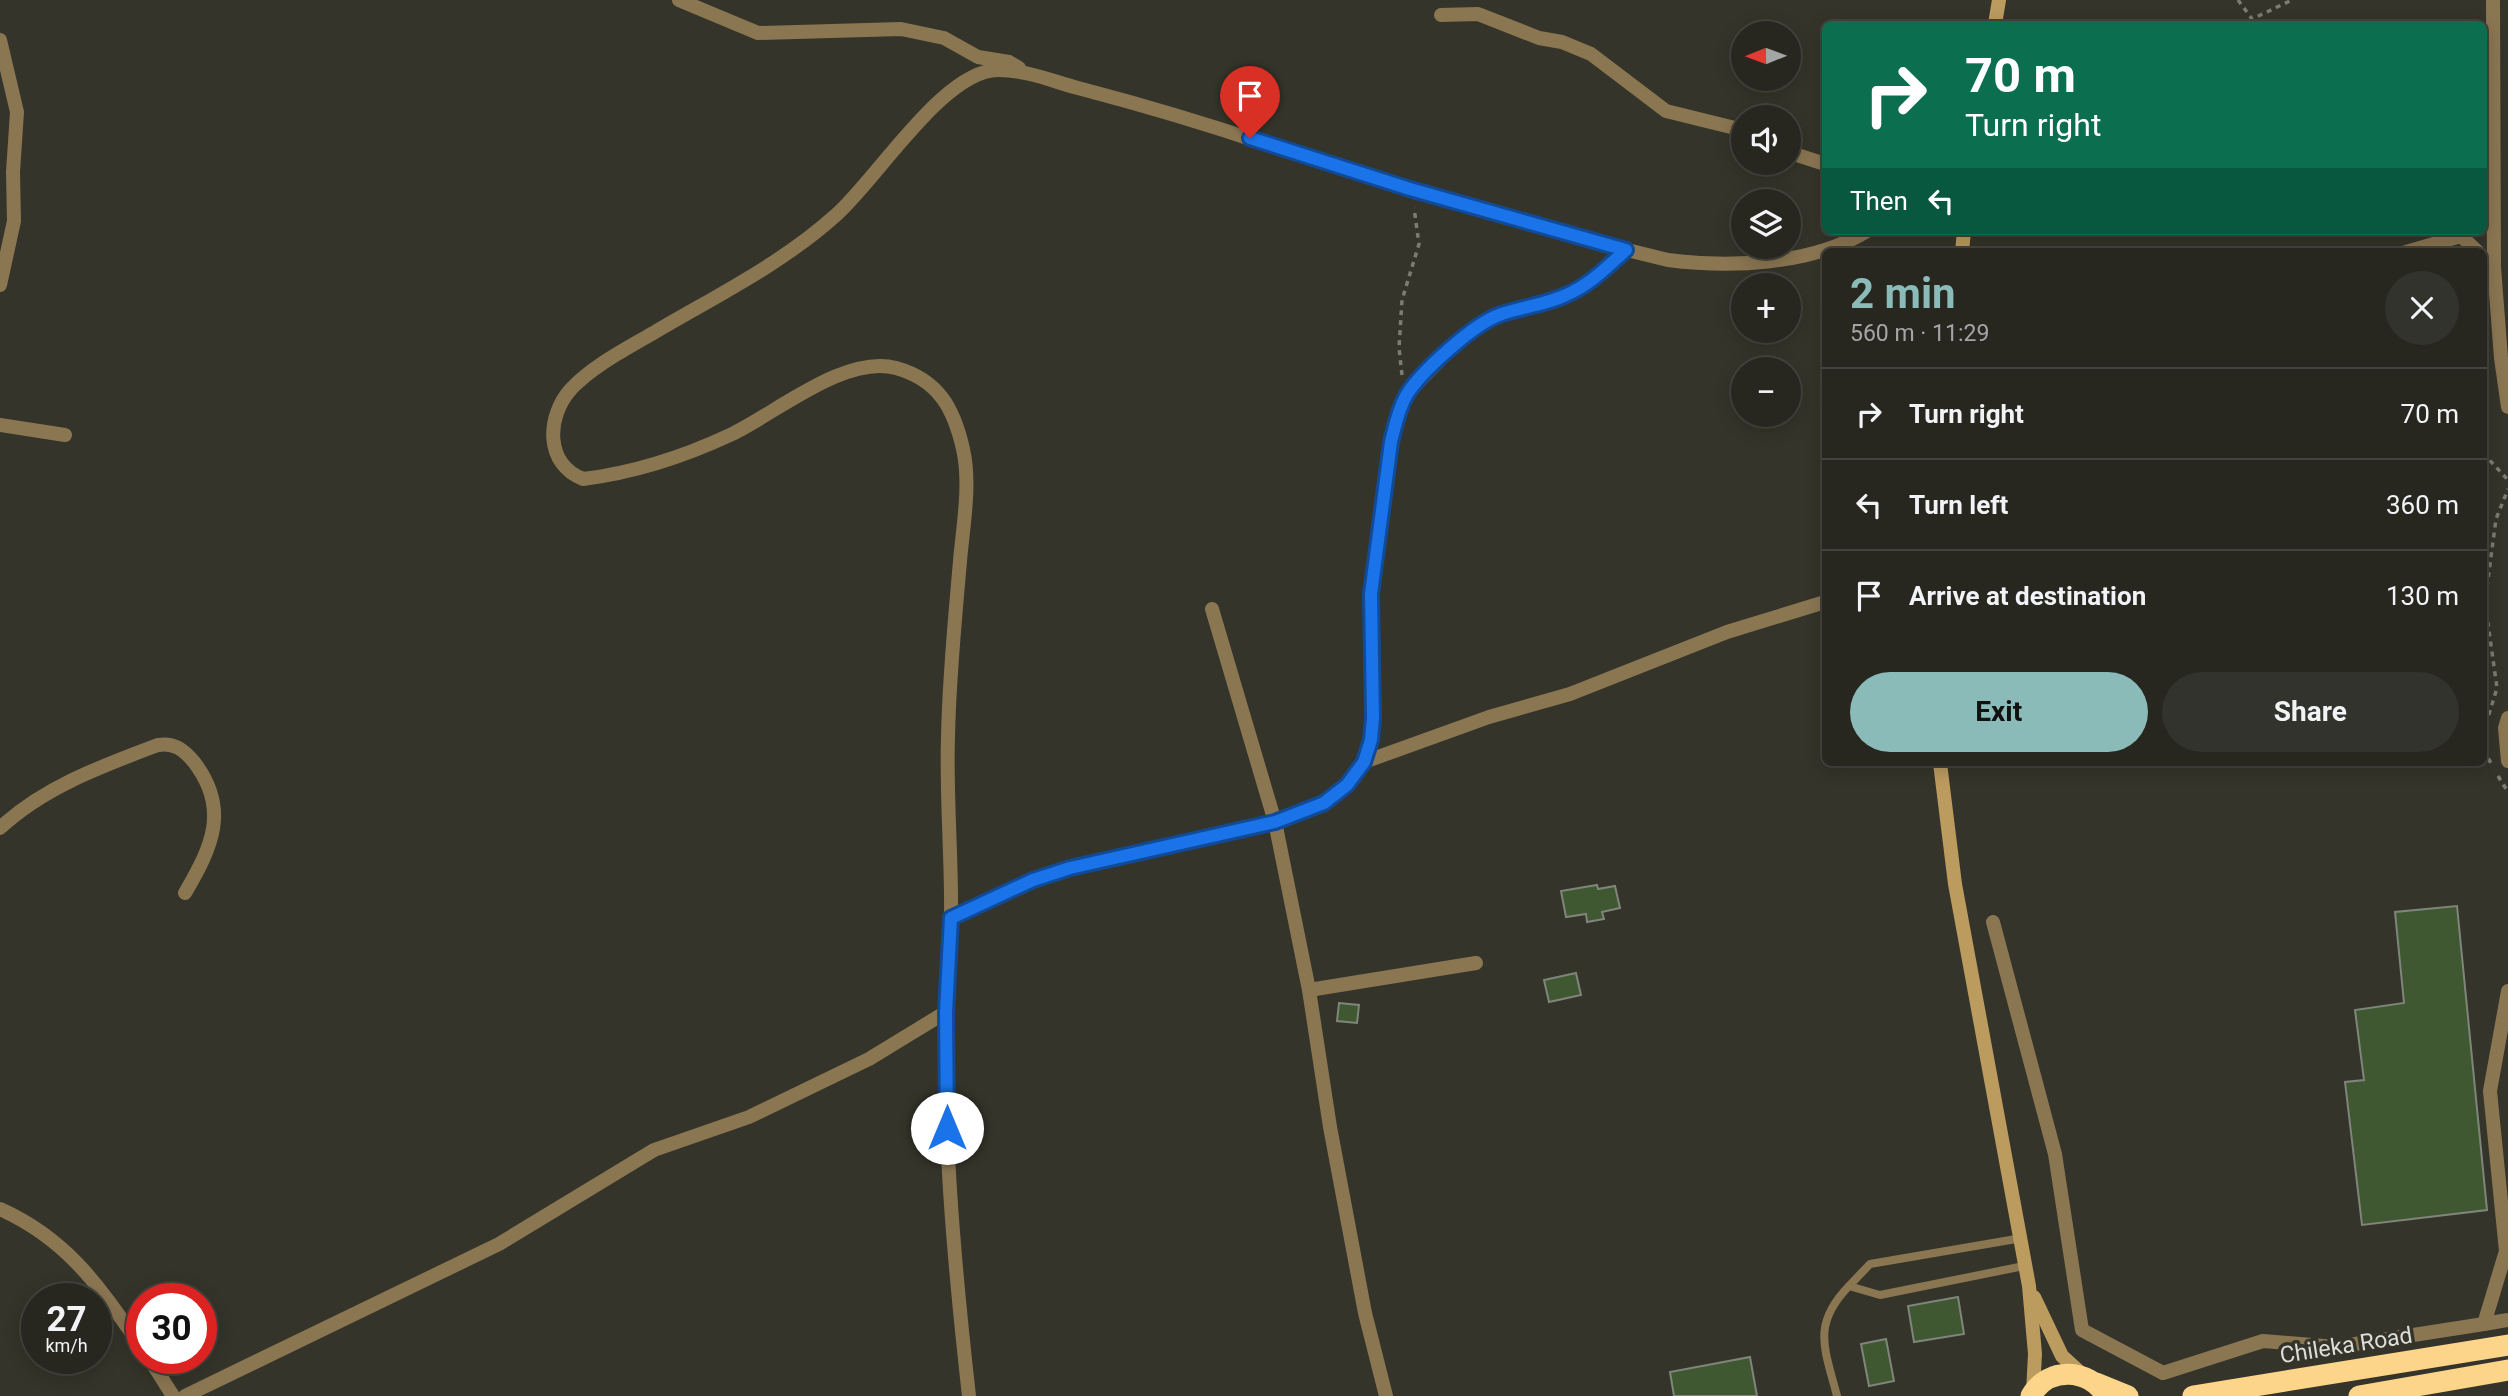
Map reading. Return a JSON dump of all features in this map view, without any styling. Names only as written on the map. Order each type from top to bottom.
[{"type":"highway","name":"Chileka Road","points":[[2193,1396],[2508,1345]]},
{"type":"highway","points":[[2359,1396],[2508,1370]]},
{"type":"highway","points":[[2032,1394],[2041,1383],[2061,1374],[2128,1396]]},
{"type":"main road","points":[[1995,21],[1998,0]]},
{"type":"main road","points":[[1940,766],[1955,884],[2022,1238],[2035,1354],[2032,1394]]},
{"type":"main road","points":[[2029,1286],[2062,1356],[2095,1385]]},
{"type":"street","points":[[679,0],[758,33],[901,29],[944,38],[978,57],[1009,62],[1026,73]]},
{"type":"street","points":[[2493,0],[2489,262],[2508,407]]},
{"type":"street","points":[[1441,15],[1478,14],[1539,38],[1562,42],[1591,54],[1666,111],[1731,127]]},
{"type":"street","points":[[0,40],[17,112],[13,173],[14,221],[0,285]]},
{"type":"street","points":[[969,1396],[951,1217],[946,1012],[951,918],[947,772],[949,682],[964,491],[964,453],[950,406],[925,381],[894,367],[859,369],[825,381],[731,434],[688,452],[583,479],[566,472],[555,454],[553,435],[558,410],[569,392],[584,377],[810,236],[859,193],[946,93],[964,79],[998,69],[1026,73],[1170,111],[1410,189],[1626,250],[1706,264],[1752,263],[1822,248]]},
{"type":"street","points":[[1801,156],[1822,163]]},
{"type":"street","points":[[1823,248],[1857,235]]},
{"type":"street","points":[[2420,248],[2461,236],[2474,248]]},
{"type":"street","points":[[951,918],[1033,880],[1070,868],[1275,822],[1324,803],[1347,785],[1364,762],[1373,718],[1370,632],[1374,569],[1391,442],[1396,417],[1408,393],[1461,339],[1482,323],[1498,315],[1569,294],[1594,278],[1626,250]]},
{"type":"street","points":[[0,425],[65,435]]},
{"type":"street","points":[[1364,762],[1489,717],[1570,694],[1727,632],[1822,603]]},
{"type":"street","points":[[1212,609],[1275,822],[1309,990],[1330,1127],[1354,1256],[1386,1396]]},
{"type":"street","points":[[2508,718],[2505,728],[2508,761]]},
{"type":"street","points":[[0,828],[39,796],[136,753],[167,743],[189,755],[214,797],[213,829],[205,858],[185,893]]},
{"type":"street","points":[[1993,922],[2055,1154],[2082,1329],[2163,1373],[2263,1341],[2336,1347],[2508,1320]]},
{"type":"street","points":[[1309,990],[1476,963]]},
{"type":"street","points":[[2484,1324],[2506,1251],[2490,1091],[2508,991]]},
{"type":"street","points":[[185,1396],[499,1244],[654,1150],[749,1117],[869,1059],[946,1012]]},
{"type":"street","points":[[0,1209],[23,1219],[62,1245],[92,1276],[126,1325]]},
{"type":"street","points":[[159,1374],[173,1396]]},
{"type":"lane","points":[[1836,1396],[1822,1337],[1833,1302],[1870,1264],[2022,1238]]},
{"type":"lane","points":[[1849,1286],[1880,1295],[2025,1266]]},
{"type":"path","points":[[2238,0],[2252,19],[2292,0]]},
{"type":"path","points":[[1408,393],[1399,367],[1401,321],[1410,265],[1419,244],[1410,189]]},
{"type":"path","points":[[2487,460],[2508,480]]},
{"type":"path","points":[[2487,587],[2496,519],[2508,489]]},
{"type":"path","points":[[2487,616],[2497,688],[2487,721]]},
{"type":"building","points":[[1597,885],[1598,889],[1615,886],[1620,908],[1602,912],[1604,919],[1587,922],[1586,914],[1566,917],[1561,891]]},
{"type":"building","points":[[2457,906],[2487,1210],[2362,1225],[2345,1082],[2364,1080],[2355,1010],[2404,1003],[2395,912]]},
{"type":"building","points":[[1576,973],[1581,995],[1549,1002],[1544,980]]},
{"type":"building","points":[[1339,1003],[1359,1005],[1357,1023],[1337,1021]]},
{"type":"building","points":[[1958,1297],[1964,1334],[1914,1342],[1908,1306]]},
{"type":"building","points":[[1886,1339],[1894,1381],[1869,1386],[1861,1344]]},
{"type":"building","points":[[1750,1357],[1757,1396],[1674,1396],[1670,1372]]},
{"type":"route","points":[[947,1128],[946,1012],[951,918],[1033,880],[1070,868],[1275,822],[1324,803],[1347,785],[1364,762],[1371,740],[1373,682],[1370,632],[1375,556],[1396,417],[1408,393],[1461,339],[1482,323],[1498,315],[1540,305],[1569,294],[1594,278],[1626,250],[1410,189],[1250,138]]}]
